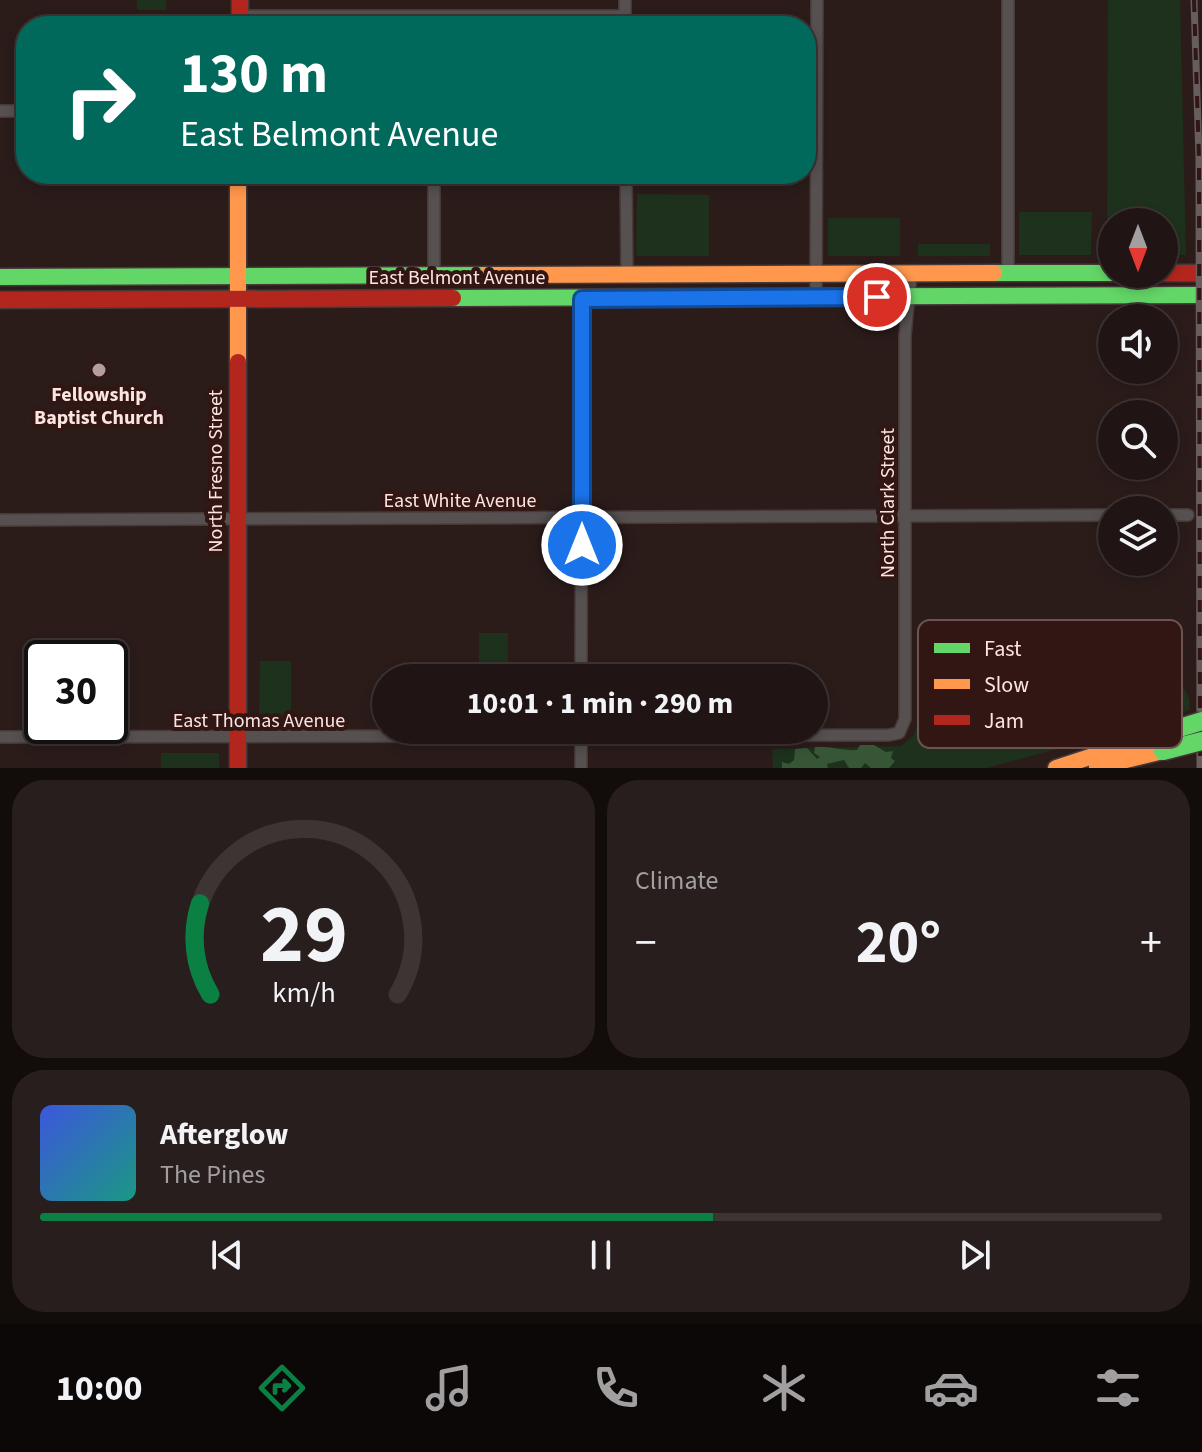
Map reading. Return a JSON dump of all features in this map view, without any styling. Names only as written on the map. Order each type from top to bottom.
[{"type":"main road","name":"North Fresno Street","points":[[238,184],[238,768]]},
{"type":"main road","name":"East Belmont Avenue","points":[[0,277],[1098,273]]},
{"type":"main road","points":[[1178,273],[1202,273]]},
{"type":"main road","name":"East Belmont Avenue","points":[[0,300],[1202,295]]},
{"type":"main road","points":[[1182,732],[1202,721]]},
{"type":"main road","points":[[1182,742],[1202,741]]},
{"type":"main road","points":[[1056,768],[1138,748]]},
{"type":"main road","points":[[1092,768],[1147,748]]},
{"type":"street","points":[[816,297],[817,0]]},
{"type":"street","points":[[1008,0],[1008,273]]},
{"type":"street","points":[[240,14],[295,16]]},
{"type":"street","points":[[434,184],[434,276]]},
{"type":"street","points":[[626,184],[627,275]]},
{"type":"street","name":"North Clark Street","points":[[902,731],[905,719],[907,297],[911,274]]},
{"type":"street","points":[[581,664],[582,299]]},
{"type":"street","name":"East White Avenue","points":[[0,520],[1098,515]]},
{"type":"street","points":[[1178,515],[1188,515]]},
{"type":"street","name":"East Thomas Avenue","points":[[828,735],[889,735],[902,731]]},
{"type":"street","name":"East Thomas Avenue","points":[[0,737],[372,736]]},
{"type":"street","points":[[581,744],[581,768]]},
{"type":"green space","points":[[137,0],[166,0],[166,10],[137,10]]},
{"type":"green space","points":[[1108,0],[1180,0],[1186,255],[1178,255],[1178,208],[1107,208]]},
{"type":"green space","points":[[637,194],[709,195],[709,256],[636,256]]},
{"type":"green space","points":[[1019,212],[1092,212],[1091,255],[1019,255]]},
{"type":"green space","points":[[828,218],[900,218],[900,256],[828,256]]},
{"type":"green space","points":[[918,244],[990,244],[990,256],[918,256]]},
{"type":"green space","points":[[479,633],[508,633],[508,664],[479,664]]},
{"type":"green space","points":[[260,661],[291,661],[291,720],[259,720]]},
{"type":"green space","points":[[1182,685],[1189,698],[1190,709],[1182,713]]},
{"type":"green space","points":[[918,724],[918,748],[1061,748],[986,768],[773,768],[772,749],[901,746],[914,735]]},
{"type":"green space","points":[[860,745],[874,745],[886,752],[893,751],[891,758],[895,761],[889,768],[871,768],[865,763],[861,768],[849,768],[844,760],[827,764],[828,768],[782,768],[782,762],[789,764],[794,760],[795,749],[807,748],[817,759],[820,757],[814,753],[815,747],[857,750]]},
{"type":"green space","points":[[161,753],[219,753],[219,768],[161,768]]},
{"type":"railway","points":[[1194,0],[1199,159],[1200,768]]},
{"type":"traffic: fast","points":[[994,273],[1098,273]]},
{"type":"traffic: fast","points":[[0,277],[486,275]]},
{"type":"traffic: fast","points":[[453,298],[1202,295]]},
{"type":"traffic: fast","points":[[1182,727],[1202,721]]},
{"type":"traffic: fast","points":[[1182,746],[1202,741]]},
{"type":"traffic: fast","points":[[1163,751],[1175,748]]},
{"type":"traffic: slow","points":[[238,184],[238,362]]},
{"type":"traffic: slow","points":[[486,275],[994,273]]},
{"type":"traffic: slow","points":[[1056,768],[1117,748]]},
{"type":"traffic: slow","points":[[1097,767],[1163,751]]},
{"type":"traffic: jam","points":[[240,0],[240,16]]},
{"type":"traffic: jam","points":[[1178,273],[1202,273]]},
{"type":"traffic: jam","points":[[0,300],[453,298]]},
{"type":"traffic: jam","points":[[238,362],[238,768]]},
{"type":"place","name":"Fellowship Baptist Church","points":[[99,370]]},
{"type":"route","points":[[582,545],[582,299],[877,297]]}]
